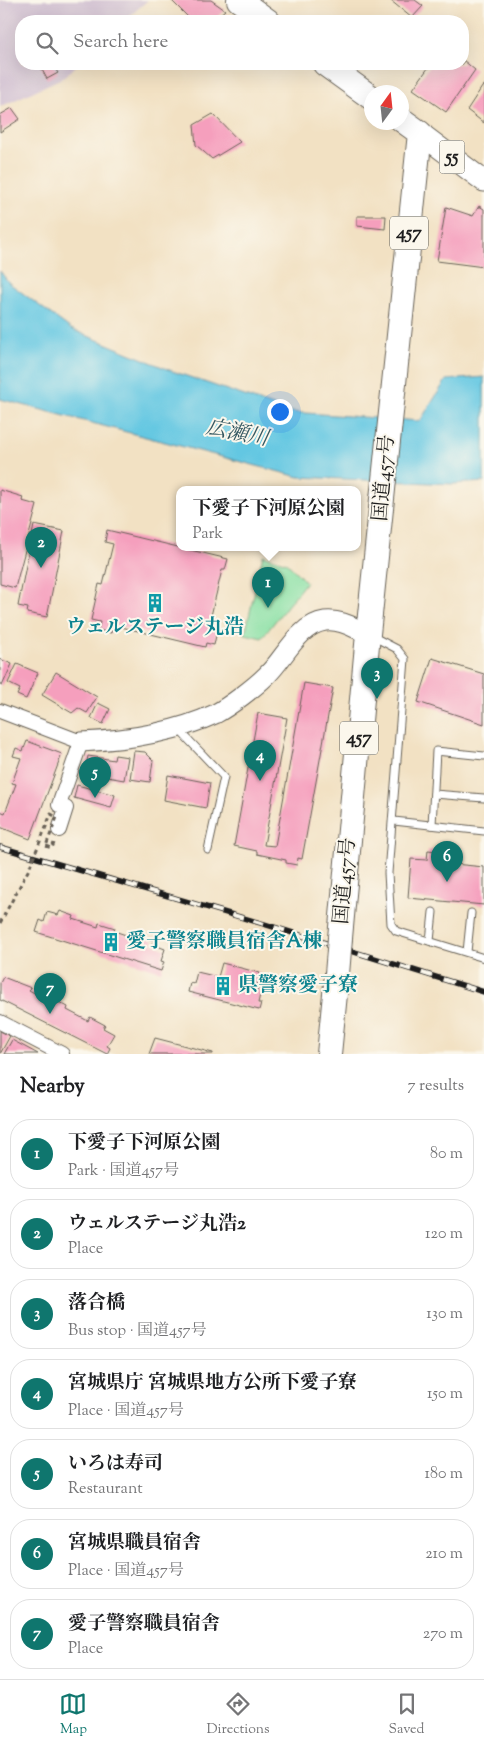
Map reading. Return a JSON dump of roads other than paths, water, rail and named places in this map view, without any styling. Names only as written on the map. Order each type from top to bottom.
[{"type":"highway","points":[[239,0],[260,15]]},
{"type":"highway","points":[[333,70],[364,92]]},
{"type":"highway","name":"国道457号","points":[[329,1054],[368,634],[380,538],[399,332],[410,126]]},
{"type":"main road","name":"55","points":[[410,126],[484,181]]},
{"type":"street","points":[[0,712],[81,742],[125,740],[181,731],[216,713],[268,674],[307,629],[324,621],[340,621],[368,634]]},
{"type":"street","points":[[59,830],[66,808],[58,805],[81,742]]},
{"type":"street","points":[[0,1022],[62,1054]]},
{"type":"lane","points":[[368,634],[397,649],[405,659],[394,821],[388,873],[391,924],[396,931],[484,958]]},
{"type":"lane","points":[[181,731],[224,777],[208,850]]},
{"type":"lane","points":[[432,825],[436,751],[484,756]]},
{"type":"lane","points":[[434,794],[484,798]]},
{"type":"lane","points":[[394,821],[484,830]]},
{"type":"lane","points":[[430,941],[433,912]]},
{"type":"lane","points":[[467,952],[471,913]]},
{"type":"water","name":"広瀬川","points":[[0,271],[9,283],[71,329],[172,371],[291,412],[420,421],[446,380],[484,377],[484,482],[453,484],[299,477],[0,399]]},
{"type":"railway","points":[[0,847],[264,924],[484,992]]},
{"type":"place","name":"ウェルステージ丸浩2","points":[[41,568]]},
{"type":"place","name":"ウェルステージ丸浩","points":[[155,603]]},
{"type":"place","name":"下愛子下河原公園","points":[[268,608]]},
{"type":"place","name":"落合橋","points":[[377,699]]},
{"type":"place","name":"宮城県庁 宮城県地方公所下愛子寮","points":[[260,781]]},
{"type":"place","name":"いろは寿司","points":[[95,798]]},
{"type":"place","name":"宮城県職員宿舎","points":[[447,882]]},
{"type":"place","name":"愛子警察職員宿舎A棟","points":[[111,942]]},
{"type":"place","name":"県警察愛子寮","points":[[223,986]]},
{"type":"place","name":"愛子警察職員宿舎","points":[[50,1014]]}]
